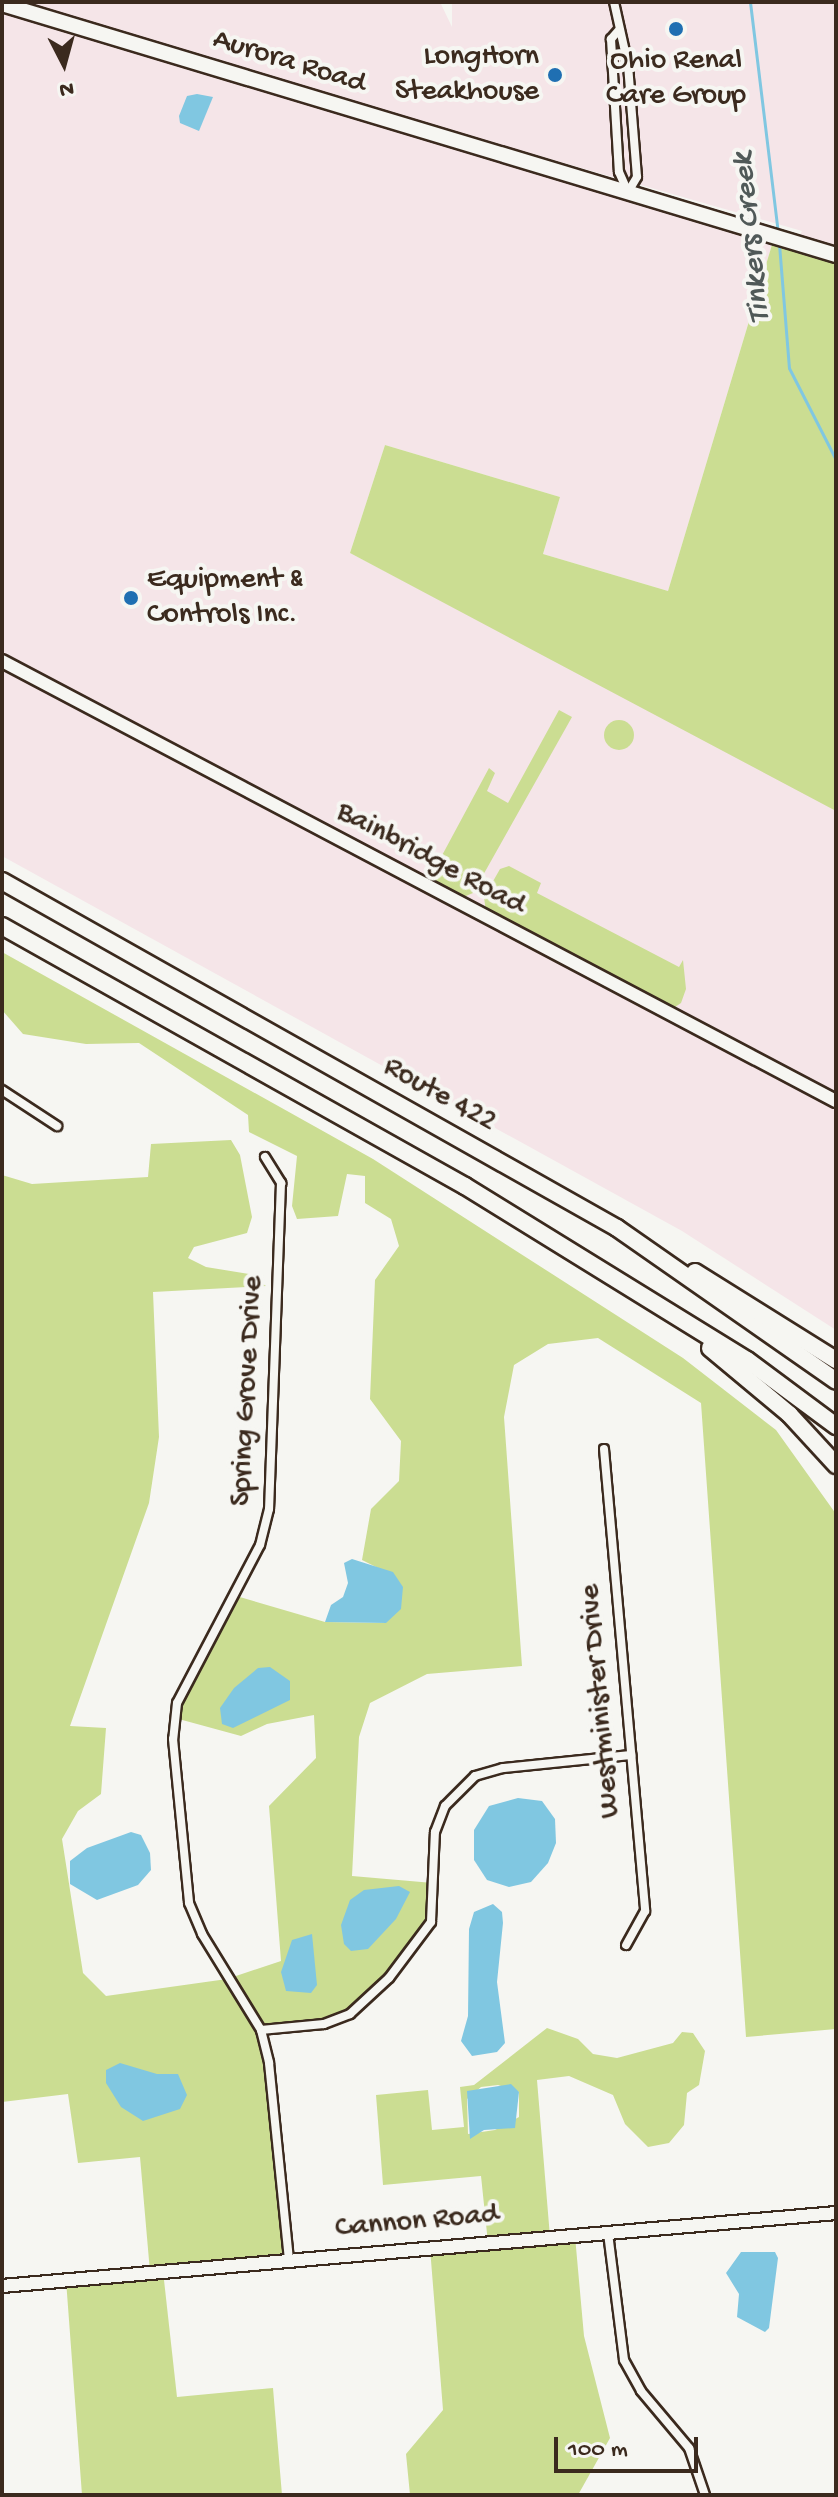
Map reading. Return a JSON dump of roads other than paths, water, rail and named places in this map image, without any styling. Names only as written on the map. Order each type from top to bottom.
[{"type":"highway","name":"Route 422","points":[[2,881],[617,1228],[836,1381]]},
{"type":"highway","points":[[2,926],[537,1230],[747,1360],[836,1426]]},
{"type":"highway","points":[[617,1228],[717,1284],[836,1360]]},
{"type":"highway","points":[[537,1230],[717,1353],[790,1415],[836,1465]]},
{"type":"main road","name":"Aurora Road","points":[[2,4],[836,255]]},
{"type":"street","points":[[614,2],[618,31],[625,38],[637,177],[628,192]]},
{"type":"street","points":[[618,31],[611,39],[619,172],[628,192]]},
{"type":"street","name":"Bainbridge Road","points":[[2,661],[836,1101]]},
{"type":"street","points":[[2,1090],[57,1126]]},
{"type":"street","name":"Spring Grove Drive","points":[[265,1157],[281,1183],[269,1509],[260,1545],[177,1703],[173,1739],[189,1903],[208,1945],[261,2030],[269,2063],[289,2260]]},
{"type":"street","name":"Westminister Drive","points":[[604,1449],[645,1911],[626,1945]]},
{"type":"street","points":[[261,2030],[324,2024],[350,2014],[389,1978],[431,1922],[435,1832],[445,1806],[475,1776],[503,1768],[631,1755]]},
{"type":"street","name":"Cannon Road","points":[[2,2286],[836,2213]]},
{"type":"street","points":[[608,2233],[624,2360],[641,2391],[689,2448],[705,2495]]},
{"type":"water","points":[[187,96],[213,97],[199,131],[180,123],[179,116]]},
{"type":"water","points":[[352,1559],[393,1572],[403,1587],[401,1609],[386,1623],[325,1622],[331,1605],[343,1597],[348,1583],[344,1563]]},
{"type":"water","points":[[270,1667],[290,1681],[290,1700],[233,1728],[222,1724],[220,1708],[234,1688],[258,1668]]},
{"type":"water","points":[[518,1798],[542,1801],[555,1819],[556,1843],[548,1863],[531,1882],[509,1887],[487,1880],[474,1860],[474,1830],[489,1806]]},
{"type":"water","points":[[131,1832],[141,1835],[150,1853],[151,1870],[138,1885],[97,1900],[70,1884],[70,1861],[87,1848]]},
{"type":"water","points":[[399,1886],[410,1892],[396,1919],[368,1949],[351,1951],[344,1944],[341,1925],[350,1900],[364,1890]]},
{"type":"water","points":[[493,1904],[502,1912],[503,1923],[497,1982],[505,2043],[497,2052],[472,2056],[461,2041],[468,2016],[469,1929],[474,1912]]},
{"type":"water","points":[[312,1934],[317,1985],[311,1993],[286,1991],[281,1972],[292,1940]]},
{"type":"water","points":[[120,2063],[157,2074],[178,2074],[187,2095],[180,2109],[143,2121],[121,2107],[106,2083],[106,2070]]},
{"type":"water","points":[[511,2084],[519,2092],[515,2128],[484,2130],[470,2139],[467,2091]]},
{"type":"water","points":[[741,2252],[775,2252],[778,2258],[769,2328],[765,2332],[737,2317],[739,2294],[726,2273]]},
{"type":"waterway","name":"Tinkers Creek","points":[[750,2],[778,233]]},
{"type":"waterway","name":"Tinkers Creek","points":[[779,244],[789,368],[836,460]]},
{"type":"place","name":"Ohio Renal Care Group","points":[[676,29]]},
{"type":"place","name":"LongHorn Steakhouse","points":[[555,75]]},
{"type":"place","name":"Equipment & Controls Inc.","points":[[131,598]]}]
